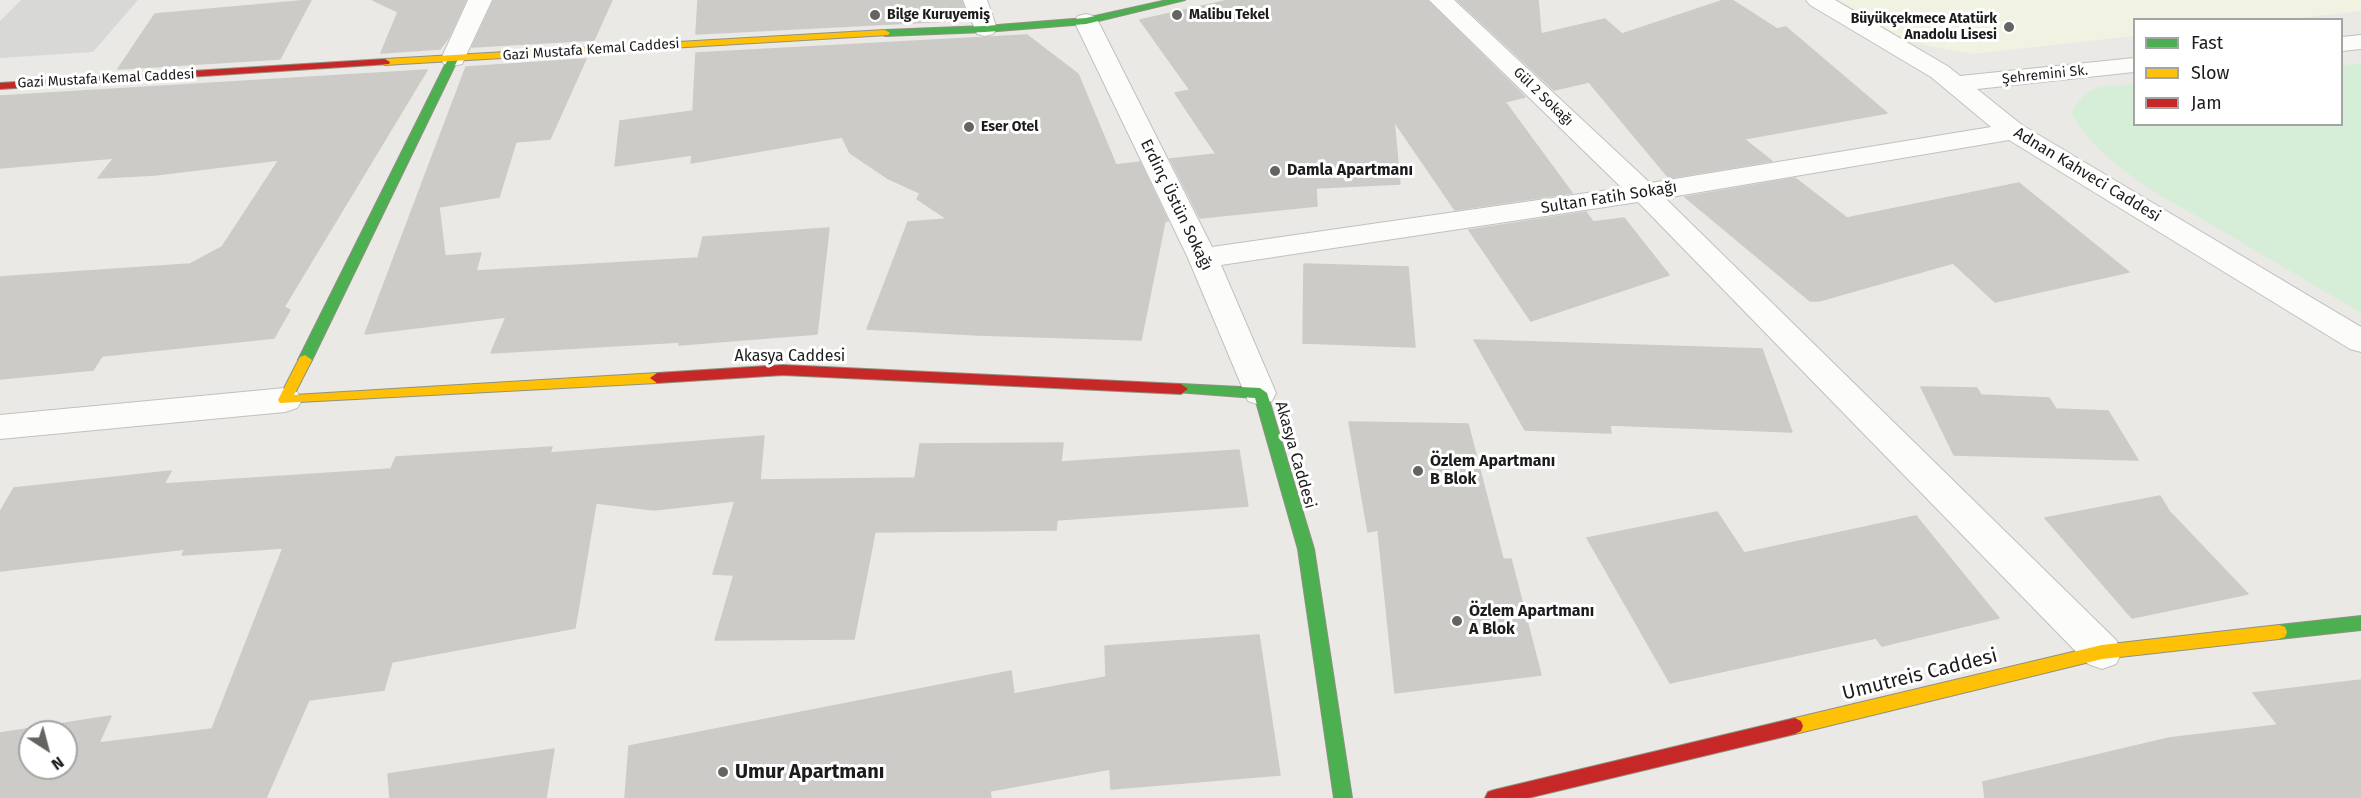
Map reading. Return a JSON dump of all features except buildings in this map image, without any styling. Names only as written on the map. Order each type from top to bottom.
[{"type":"street","points":[[0,427],[285,400],[480,0]]},
{"type":"street","points":[[975,0],[985,29]]},
{"type":"street","name":"Gazi Mustafa Kemal Caddesi","points":[[0,86],[796,37],[985,29],[1086,21],[1180,0]]},
{"type":"street","name":"Gül 2 Sokağı","points":[[1441,0],[1644,194],[2102,652]]},
{"type":"street","name":"Adnan Kahveci Caddesi","points":[[1818,0],[1940,72],[2013,131],[2361,341]]},
{"type":"street","name":"Erdinç Üstün Sokağı","points":[[1086,21],[1203,258],[1260,393]]},
{"type":"street","points":[[2343,44],[2361,42]]},
{"type":"street","name":"Şehremini Sk.","points":[[1954,84],[2133,65]]},
{"type":"street","name":"Sultan Fatih Sokağı","points":[[1203,258],[1644,194],[2013,131]]},
{"type":"street","name":"Akasya Caddesi","points":[[285,400],[783,370],[1260,393],[1306,549],[1343,798]]},
{"type":"street","name":"Umutreis Caddesi","points":[[1494,798],[2102,652],[2361,623]]},
{"type":"shaded area","points":[[21,0],[138,0],[93,52],[0,58],[0,21]]},
{"type":"shaded area","name":"Büyükçekmece Atatürk Anadolu Lisesi","points":[[1839,0],[2361,0],[2361,11],[2300,18],[2133,18],[2133,36],[1973,54],[1927,46],[1897,35]]},
{"type":"shaded area","points":[[2361,64],[2361,313],[2139,181],[2101,151],[2071,113],[2084,96],[2097,88],[2133,84],[2133,126],[2343,126],[2343,65]]},
{"type":"traffic: fast","points":[[885,33],[985,29],[1086,21],[1180,0]]},
{"type":"traffic: fast","points":[[305,360],[453,59]]},
{"type":"traffic: fast","points":[[1181,389],[1260,393],[1306,549],[1343,798]]},
{"type":"traffic: fast","points":[[2279,632],[2361,623]]},
{"type":"traffic: slow","points":[[385,62],[885,33]]},
{"type":"traffic: slow","points":[[305,360],[285,400],[657,378]]},
{"type":"traffic: slow","points":[[1795,726],[2102,652],[2279,632]]},
{"type":"traffic: jam","points":[[0,86],[385,62]]},
{"type":"traffic: jam","points":[[657,378],[783,370],[1181,389]]},
{"type":"traffic: jam","points":[[1494,798],[1795,726]]},
{"type":"place","name":"Bilge Kuruyemiş","points":[[875,15]]},
{"type":"place","name":"Malibu Tekel","points":[[1177,15]]},
{"type":"place","name":"Büyükçekmece Atatürk Anadolu Lisesi","points":[[2009,27]]},
{"type":"place","name":"Eser Otel","points":[[969,127]]},
{"type":"place","name":"Damla Apartmanı","points":[[1275,171]]},
{"type":"place","name":"Özlem Apartmanı B Blok","points":[[1418,471]]},
{"type":"place","name":"Özlem Apartmanı A Blok","points":[[1457,621]]},
{"type":"place","name":"Umur Apartmanı","points":[[723,772]]}]
